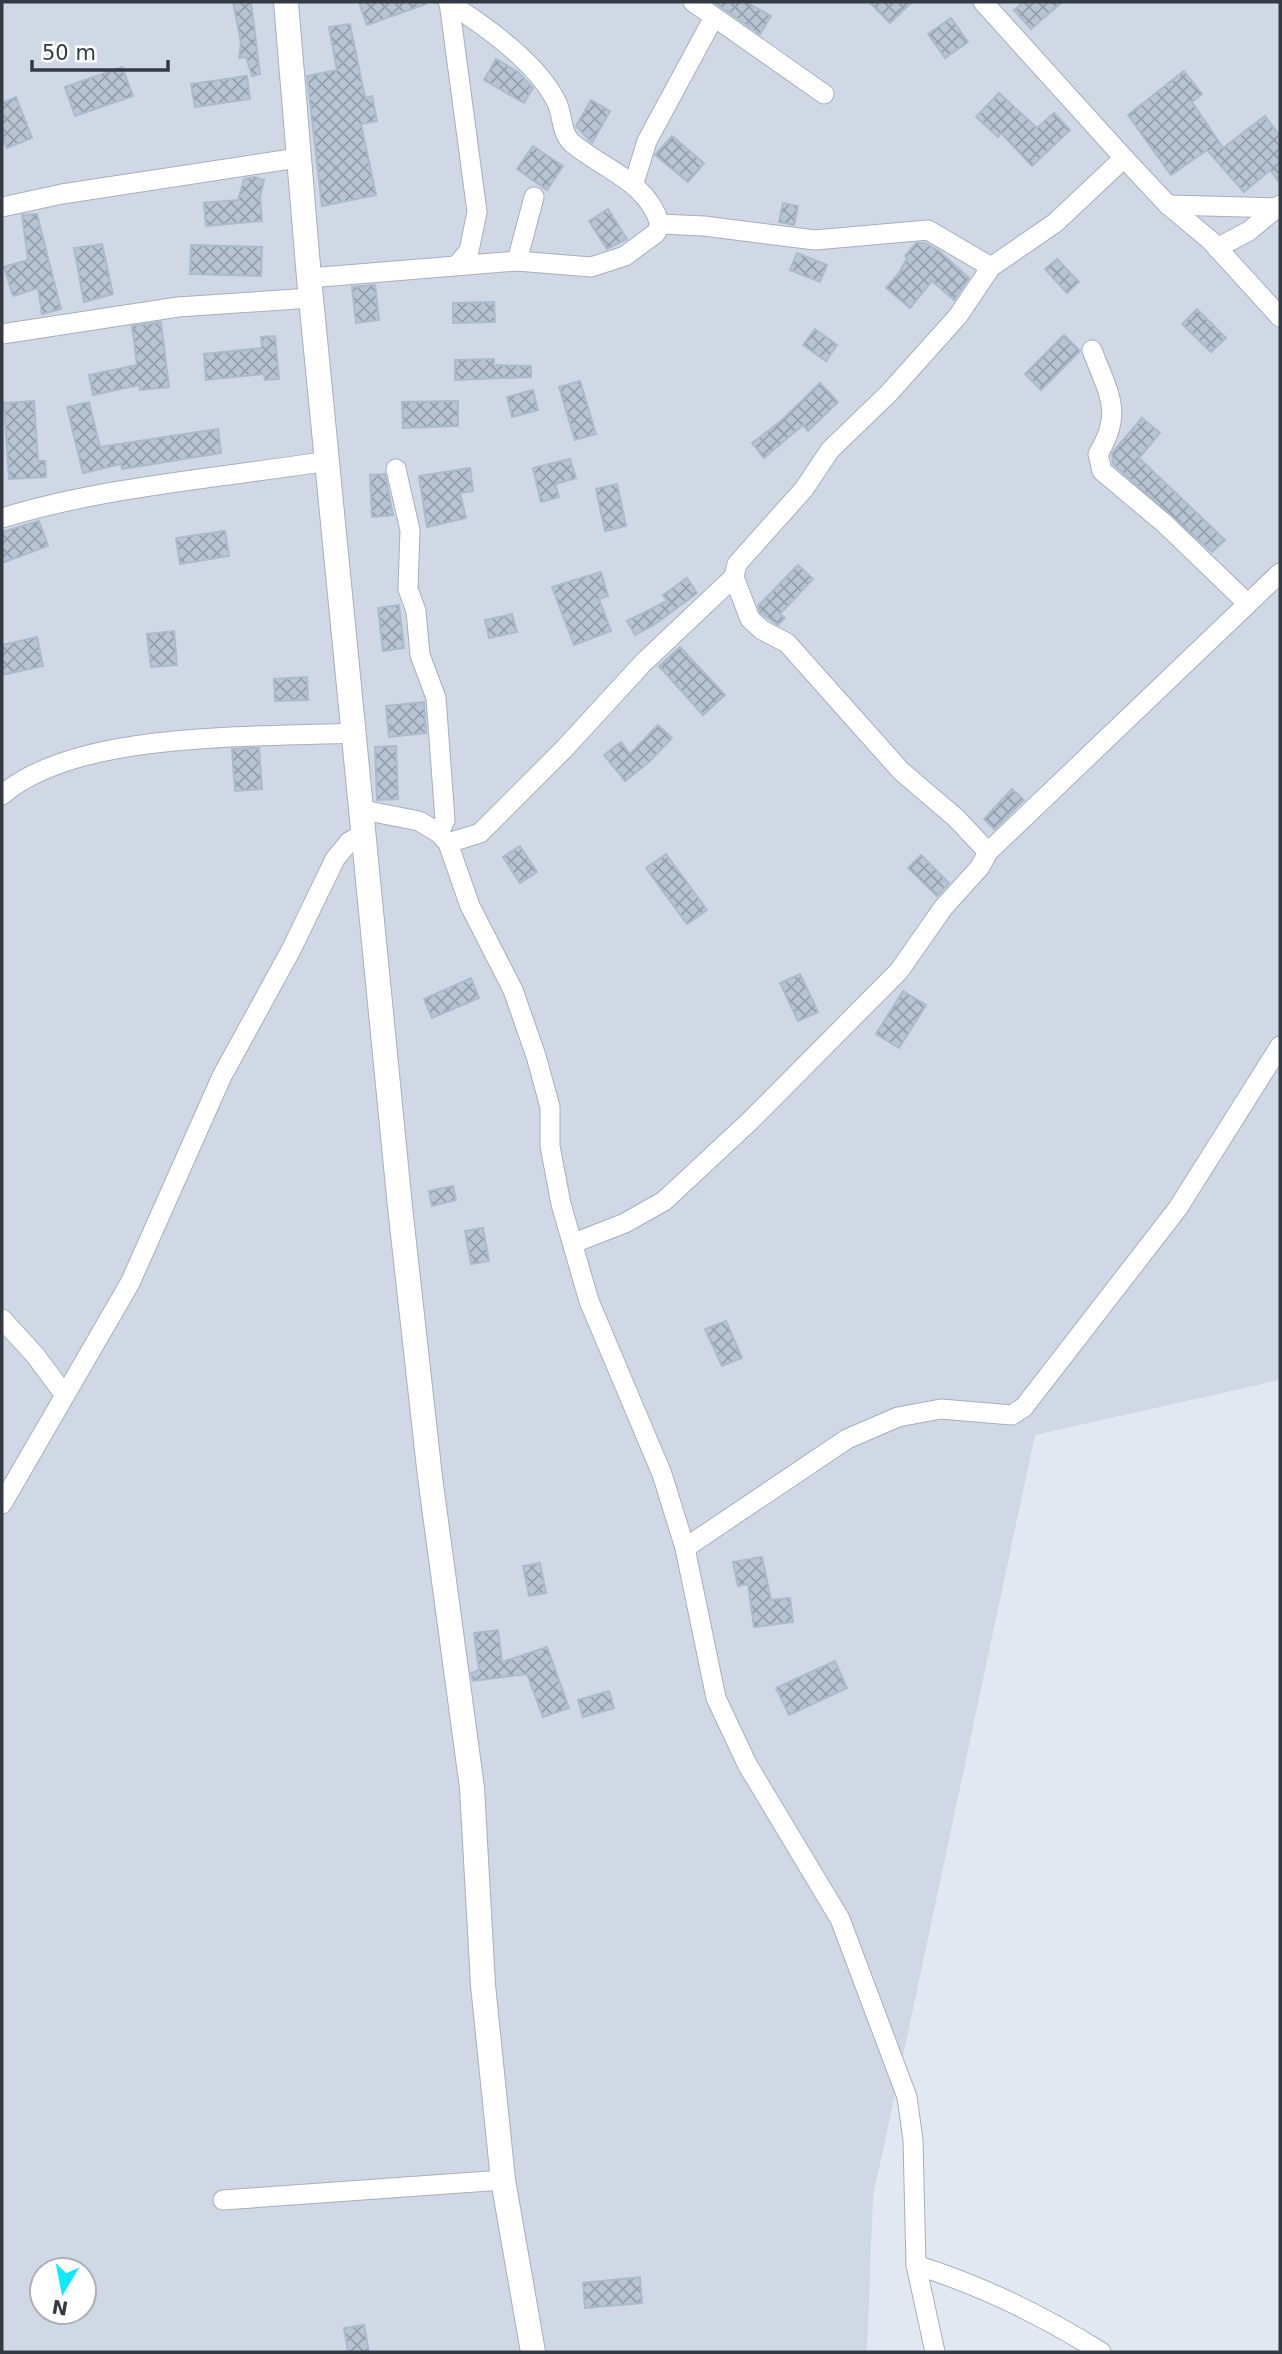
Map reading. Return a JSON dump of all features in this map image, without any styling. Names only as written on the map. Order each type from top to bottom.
[{"type":"street","points":[[286,2],[352,733],[364,821],[428,1464],[472,1788],[483,1985],[503,2180],[533,2352]]},
{"type":"street","points":[[449,2],[491,32],[531,69],[557,103],[564,130],[570,141],[634,183],[660,224]]},
{"type":"street","points":[[449,2],[477,212],[469,251],[457,265]]},
{"type":"street","points":[[693,2],[824,94]]},
{"type":"street","points":[[983,2],[1124,159],[1168,205],[1217,248],[1280,317]]},
{"type":"street","points":[[634,183],[647,141],[715,18]]},
{"type":"street","points":[[2,207],[75,192],[298,158]]},
{"type":"street","points":[[364,821],[419,821],[444,838],[480,833],[565,748],[643,663],[734,577],[737,565],[747,550],[804,489],[830,450],[889,393],[949,326],[991,267],[1055,223],[1124,159]]},
{"type":"street","points":[[517,261],[534,197]]},
{"type":"street","points":[[1168,205],[1279,206]]},
{"type":"street","points":[[1217,248],[1250,231],[1279,206]]},
{"type":"street","points":[[660,224],[704,226],[815,240],[928,230],[991,267]]},
{"type":"street","points":[[2,334],[457,265],[517,261],[591,267],[625,256],[656,233],[660,224]]},
{"type":"street","points":[[1092,351],[1114,419],[1112,430],[1098,454],[1102,471],[1165,524],[1247,603]]},
{"type":"street","points":[[2,518],[134,490],[328,461]]},
{"type":"street","points":[[396,469],[410,530],[408,589],[416,611],[420,655],[436,698],[444,838],[470,906],[513,990],[537,1056],[550,1107],[550,1146],[561,1203],[589,1301],[662,1474],[685,1548],[716,1698],[747,1764],[840,1919],[907,2097],[913,2140],[916,2265],[935,2352]]},
{"type":"street","points":[[574,1243],[625,1223],[664,1200],[740,1130],[899,971],[943,908],[980,867],[988,852],[1280,573]]},
{"type":"street","points":[[734,577],[750,619],[762,630],[787,643],[901,771],[956,818],[988,852]]},
{"type":"street","points":[[2,795],[18,781],[55,763],[111,748],[352,733]]},
{"type":"street","points":[[2,1504],[130,1283],[222,1076],[291,950],[334,859],[364,821]]},
{"type":"street","points":[[685,1548],[848,1439],[898,1417],[941,1409],[1012,1415],[1024,1406],[1178,1208],[1280,1046]]},
{"type":"street","points":[[2,1319],[35,1354],[64,1394]]},
{"type":"street","points":[[223,2200],[503,2180]]},
{"type":"street","points":[[916,2265],[970,2282],[1039,2314],[1101,2352]]},
{"type":"shaded area","points":[[2,2],[1280,2],[1280,1380],[1035,1435],[873,2197],[867,2352],[2,2352]]},
{"type":"building","points":[[233,2],[251,2],[260,74],[252,76],[246,57],[239,58],[241,43]]},
{"type":"building","points":[[359,2],[426,2],[426,4],[367,25]]},
{"type":"building","points":[[714,2],[746,2],[771,16],[760,34]]},
{"type":"building","points":[[869,2],[912,2],[890,23]]},
{"type":"building","points":[[1024,2],[1062,2],[1031,29],[1014,10]]},
{"type":"building","points":[[951,18],[968,42],[945,58],[928,34]]},
{"type":"building","points":[[350,24],[365,98],[372,96],[377,121],[361,124],[376,195],[322,206],[307,76],[337,70],[329,27]]},
{"type":"building","points":[[496,59],[518,72],[533,88],[524,103],[484,80]]},
{"type":"building","points":[[122,67],[133,96],[75,116],[65,87]]},
{"type":"building","points":[[1184,71],[1202,94],[1192,102],[1223,148],[1265,116],[1280,136],[1280,183],[1270,170],[1244,192],[1207,150],[1171,175],[1128,115]]},
{"type":"building","points":[[247,76],[250,99],[195,107],[191,84]]},
{"type":"building","points":[[999,93],[1037,128],[1054,113],[1070,130],[1032,166],[1001,133],[998,137],[976,117]]},
{"type":"building","points":[[16,97],[32,138],[7,148],[2,135],[2,103]]},
{"type":"building","points":[[591,100],[610,111],[592,143],[576,126]]},
{"type":"building","points":[[672,136],[704,163],[688,182],[655,155]]},
{"type":"building","points":[[533,146],[563,166],[547,190],[517,169]]},
{"type":"building","points":[[254,177],[264,180],[260,197],[262,221],[206,226],[204,203],[238,200],[244,179]]},
{"type":"building","points":[[783,203],[798,206],[794,225],[779,222]]},
{"type":"building","points":[[608,209],[627,239],[607,249],[589,221]]},
{"type":"building","points":[[37,214],[61,309],[42,314],[38,288],[13,296],[4,267],[28,260],[22,215]]},
{"type":"building","points":[[916,243],[925,243],[939,251],[969,278],[954,300],[932,281],[910,308],[886,288],[899,273],[907,258],[905,256]]},
{"type":"building","points":[[102,244],[113,294],[84,302],[74,248]]},
{"type":"building","points":[[191,245],[262,247],[261,276],[190,274]]},
{"type":"building","points":[[797,253],[827,265],[820,282],[790,270]]},
{"type":"building","points":[[1057,259],[1079,282],[1067,293],[1045,269]]},
{"type":"building","points":[[375,285],[379,320],[356,323],[352,287]]},
{"type":"building","points":[[494,302],[495,322],[453,323],[453,303]]},
{"type":"building","points":[[1197,309],[1226,338],[1211,352],[1182,324]]},
{"type":"building","points":[[161,322],[169,387],[140,390],[139,385],[93,395],[89,375],[137,365],[132,326]]},
{"type":"building","points":[[815,329],[837,345],[826,361],[803,345]]},
{"type":"building","points":[[1064,335],[1080,351],[1041,390],[1025,374]]},
{"type":"building","points":[[275,336],[279,379],[265,380],[264,374],[206,380],[204,354],[262,348],[261,337]]},
{"type":"building","points":[[494,359],[494,365],[531,366],[531,377],[455,380],[455,360]]},
{"type":"building","points":[[580,381],[596,434],[575,440],[559,387]]},
{"type":"building","points":[[820,383],[838,402],[808,431],[803,425],[764,458],[752,443],[781,421]]},
{"type":"building","points":[[533,390],[538,410],[512,417],[507,397]]},
{"type":"building","points":[[34,401],[38,461],[45,461],[46,477],[9,479],[4,403]]},
{"type":"building","points":[[458,401],[458,426],[403,428],[402,402]]},
{"type":"building","points":[[89,402],[100,447],[218,429],[221,453],[122,469],[121,464],[83,473],[67,407]]},
{"type":"building","points":[[1142,418],[1160,433],[1139,458],[1225,540],[1212,552],[1113,464],[1112,453]]},
{"type":"building","points":[[570,459],[576,478],[555,484],[559,497],[541,502],[533,468]]},
{"type":"building","points":[[470,468],[473,491],[460,493],[466,518],[427,527],[419,476]]},
{"type":"building","points":[[385,474],[393,515],[372,517],[370,475]]},
{"type":"building","points":[[617,484],[626,526],[605,531],[596,489]]},
{"type":"building","points":[[39,521],[48,546],[2,563],[2,532]]},
{"type":"building","points":[[225,531],[229,556],[180,564],[176,538]]},
{"type":"building","points":[[798,565],[813,579],[780,614],[785,618],[778,625],[760,612],[758,606]]},
{"type":"building","points":[[601,572],[608,596],[599,599],[611,631],[574,645],[552,587]]},
{"type":"building","points":[[687,578],[697,593],[654,625],[635,635],[627,621],[667,601],[663,595]]},
{"type":"building","points":[[399,605],[404,648],[383,651],[378,608]]},
{"type":"building","points":[[512,614],[517,632],[489,638],[485,620]]},
{"type":"building","points":[[174,631],[177,665],[151,667],[147,634]]},
{"type":"building","points":[[37,637],[43,666],[2,675],[2,645]]},
{"type":"building","points":[[680,647],[725,695],[703,715],[659,666]]},
{"type":"building","points":[[307,677],[308,700],[275,701],[274,679]]},
{"type":"building","points":[[424,702],[426,733],[389,737],[386,706]]},
{"type":"building","points":[[658,725],[672,738],[649,762],[625,781],[604,755],[621,742],[630,754]]},
{"type":"building","points":[[396,746],[398,799],[377,800],[375,747]]},
{"type":"building","points":[[259,748],[262,789],[235,791],[232,749]]},
{"type":"building","points":[[1012,789],[1024,800],[994,829],[984,819]]},
{"type":"building","points":[[520,846],[537,872],[520,883],[503,857]]},
{"type":"building","points":[[666,854],[707,910],[687,924],[646,868]]},
{"type":"building","points":[[921,855],[949,883],[937,896],[908,868]]},
{"type":"building","points":[[800,974],[818,1012],[798,1021],[780,983]]},
{"type":"building","points":[[471,978],[479,998],[432,1018],[424,999]]},
{"type":"building","points":[[903,991],[926,1005],[899,1048],[876,1034]]},
{"type":"building","points":[[453,1186],[456,1200],[432,1206],[429,1191]]},
{"type":"building","points":[[483,1228],[489,1261],[471,1264],[465,1231]]},
{"type":"building","points":[[726,1321],[742,1358],[722,1366],[705,1329]]},
{"type":"building","points":[[762,1557],[771,1600],[790,1598],[793,1622],[754,1627],[748,1584],[738,1586],[733,1562]]},
{"type":"building","points":[[540,1563],[546,1593],[529,1596],[523,1566]]},
{"type":"building","points":[[498,1630],[502,1662],[547,1647],[569,1708],[543,1717],[527,1674],[473,1681],[471,1673],[479,1670],[474,1633]]},
{"type":"building","points":[[835,1661],[847,1688],[789,1715],[776,1688]]},
{"type":"building","points":[[609,1691],[614,1708],[583,1717],[578,1700]]},
{"type":"building","points":[[640,2277],[642,2303],[585,2308],[583,2283]]},
{"type":"building","points":[[364,2325],[369,2352],[348,2352],[344,2328]]}]
